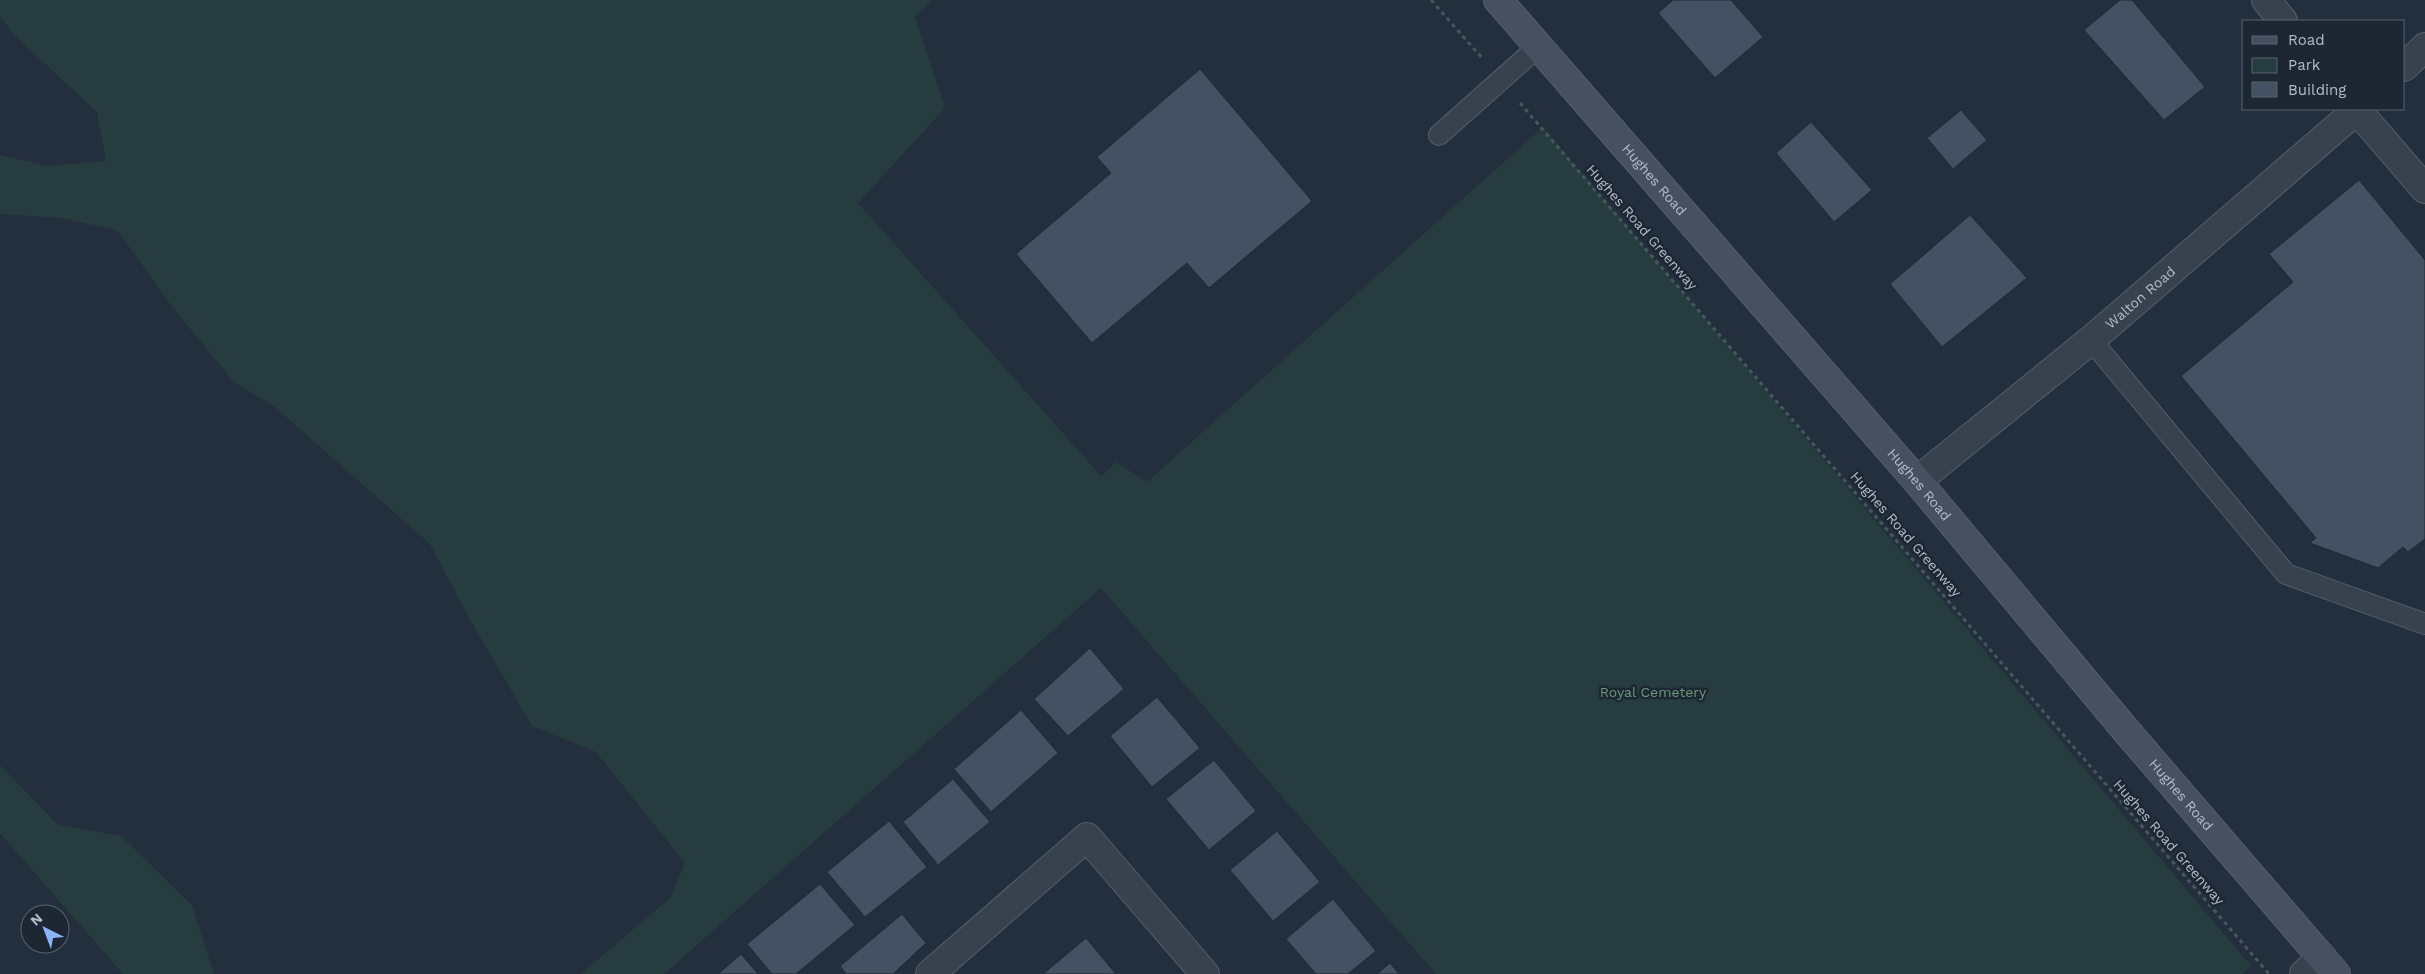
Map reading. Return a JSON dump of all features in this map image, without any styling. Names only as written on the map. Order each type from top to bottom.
[{"type":"main road","name":"Hughes Road","points":[[1498,0],[1917,481],[2142,749],[2320,968]]},
{"type":"street","points":[[2266,0],[2282,20]]},
{"type":"street","points":[[2405,66],[2425,47]]},
{"type":"street","name":"Walton Road","points":[[1917,481],[2091,340],[2355,110]]},
{"type":"street","points":[[2357,110],[2425,189]]},
{"type":"street","points":[[930,974],[1087,836],[1205,974]]},
{"type":"lane","points":[[1439,135],[1539,46]]},
{"type":"lane","points":[[2091,340],[2286,574],[2425,624]]},
{"type":"path","points":[[1431,0],[1487,64]]},
{"type":"path","name":"Hughes Road Greenway","points":[[1525,109],[2269,974]]},
{"type":"green space","name":"Royal Cemetery","points":[[0,0],[932,0],[915,16],[945,108],[858,203],[1101,476],[1116,462],[1147,482],[1543,127],[2251,966],[2242,974],[1436,974],[1101,588],[664,974],[581,974],[670,898],[685,863],[596,752],[532,726],[468,616],[430,544],[275,407],[234,382],[173,308],[118,231],[62,218],[0,214],[0,155],[48,166],[106,161],[97,112],[13,34],[0,16]]},
{"type":"green space","points":[[0,765],[58,825],[121,836],[192,905],[214,974],[123,974],[70,913],[70,904],[62,904],[0,833]]},
{"type":"building","points":[[1673,0],[1731,0],[1763,37],[1715,78],[1658,13]]},
{"type":"building","points":[[2120,0],[2132,0],[2205,87],[2164,120],[2084,30]]},
{"type":"building","points":[[1200,69],[1312,201],[1209,288],[1187,263],[1092,343],[1016,254],[1111,173],[1097,157]]},
{"type":"building","points":[[1961,110],[1987,140],[1953,169],[1927,138]]},
{"type":"building","points":[[1811,122],[1872,190],[1834,222],[1776,153]]},
{"type":"building","points":[[2359,180],[2425,260],[2425,539],[2408,552],[2403,547],[2378,568],[2310,543],[2316,538],[2181,376],[2293,282],[2269,254]]},
{"type":"building","points":[[1970,215],[2027,278],[1942,347],[1890,284]]},
{"type":"building","points":[[1090,648],[1124,689],[1068,736],[1034,699]]},
{"type":"building","points":[[1157,697],[1200,748],[1152,787],[1110,736]]},
{"type":"building","points":[[1021,710],[1058,753],[991,812],[954,769]]},
{"type":"building","points":[[1214,760],[1256,811],[1209,850],[1166,799]]},
{"type":"building","points":[[953,779],[990,822],[938,865],[903,822]]},
{"type":"building","points":[[889,821],[927,867],[865,917],[827,872]]},
{"type":"building","points":[[1277,831],[1320,882],[1273,921],[1230,870]]},
{"type":"building","points":[[820,884],[855,925],[796,974],[772,974],[747,944]]},
{"type":"building","points":[[1333,899],[1376,951],[1348,974],[1316,974],[1286,939]]},
{"type":"building","points":[[902,914],[926,943],[893,974],[846,974],[840,966]]},
{"type":"building","points":[[1086,938],[1116,974],[1043,974]]},
{"type":"building","points":[[741,954],[758,974],[718,974]]},
{"type":"building","points":[[1390,963],[1399,974],[1377,974]]}]
